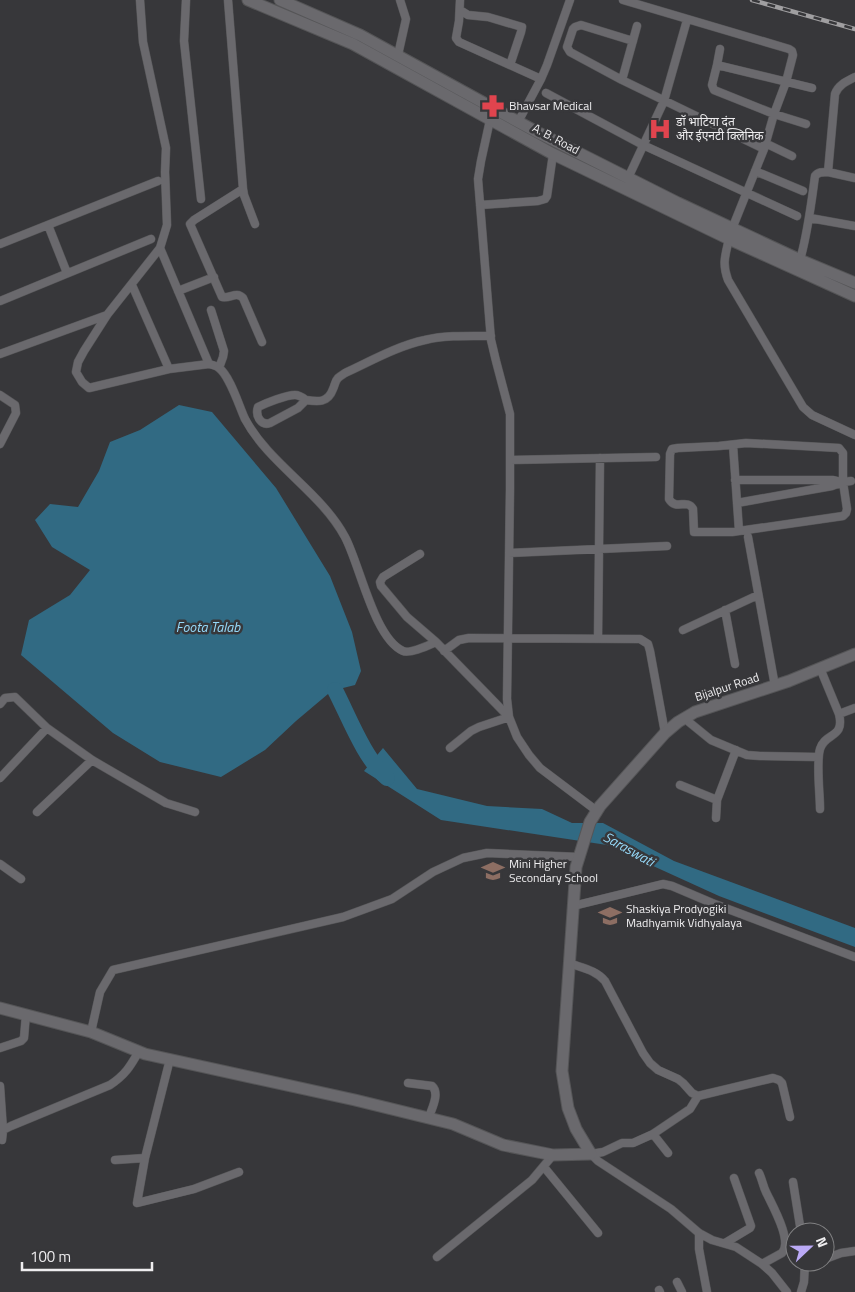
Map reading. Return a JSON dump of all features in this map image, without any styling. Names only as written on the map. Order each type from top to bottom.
[{"type":"main road","name":"A. B. Road","points":[[248,0],[353,44],[553,154],[731,234],[855,283]]},
{"type":"main road","name":"A. B. Road","points":[[280,0],[360,35],[554,142],[628,178],[731,234],[855,296]]},
{"type":"main road","name":"Bijalpur Road","points":[[591,1154],[576,1129],[568,1108],[562,1071],[576,867],[590,822],[596,811],[665,733],[684,718],[695,712],[775,686],[855,654]]},
{"type":"main road","points":[[0,1008],[91,1032],[139,1051],[170,1059],[453,1124],[503,1144],[553,1155],[591,1154]]},
{"type":"street","points":[[140,0],[143,42],[166,148],[167,224],[160,248],[107,315],[78,362],[76,372],[88,388],[169,369],[209,364],[219,368],[225,374],[246,420],[255,434],[322,505],[344,535],[351,548],[369,602],[388,637],[408,652],[436,642]]},
{"type":"street","points":[[186,0],[184,41],[201,199]]},
{"type":"street","points":[[228,0],[243,189],[255,224]]},
{"type":"street","points":[[398,55],[406,19],[400,0]]},
{"type":"street","points":[[460,0],[456,38],[459,42],[541,79]]},
{"type":"street","points":[[518,122],[547,66],[570,0]]},
{"type":"street","points":[[623,0],[792,51],[793,55],[786,82],[731,234],[724,258],[725,271],[728,280],[803,407],[812,415],[855,435]]},
{"type":"street","points":[[460,10],[468,15],[488,17],[522,27],[510,65]]},
{"type":"street","points":[[628,178],[664,101],[687,20]]},
{"type":"street","points":[[633,41],[581,25],[573,29],[567,46],[570,52],[664,101],[764,146],[792,156]]},
{"type":"street","points":[[622,80],[637,26]]},
{"type":"street","points":[[720,49],[712,85],[714,90],[774,114],[806,124]]},
{"type":"street","points":[[717,64],[812,88]]},
{"type":"street","points":[[828,172],[835,94],[840,86],[855,76]]},
{"type":"street","points":[[546,93],[643,145],[797,216]]},
{"type":"street","points":[[490,120],[478,180],[491,336],[510,414],[506,699],[509,717],[529,755],[540,768],[596,811]]},
{"type":"street","points":[[480,205],[545,198],[547,196],[553,154]]},
{"type":"street","points":[[755,171],[803,191]]},
{"type":"street","points":[[800,260],[806,242],[815,176],[821,172],[828,172],[855,178]]},
{"type":"street","points":[[0,244],[158,181]]},
{"type":"street","points":[[243,189],[190,224],[222,297],[225,298],[237,294],[243,298],[262,342]]},
{"type":"street","points":[[810,218],[855,226]]},
{"type":"street","points":[[48,225],[67,273]]},
{"type":"street","points":[[0,301],[151,239]]},
{"type":"street","points":[[160,248],[209,364]]},
{"type":"street","points":[[178,291],[214,277]]},
{"type":"street","points":[[132,284],[169,369]]},
{"type":"street","points":[[210,310],[223,346],[223,357],[219,368]]},
{"type":"street","points":[[0,354],[107,315]]},
{"type":"street","points":[[306,400],[298,408],[270,423],[262,422],[258,417],[258,407],[292,395],[302,396],[306,400],[322,401],[331,394],[339,377],[412,343],[441,337],[491,336]]},
{"type":"street","points":[[0,395],[14,405],[16,413],[0,444]]},
{"type":"street","points":[[746,443],[840,448],[843,453],[847,482],[847,509],[843,516],[740,531],[694,532],[692,506],[689,504],[674,505],[669,499],[670,454],[672,449],[746,443]]},
{"type":"street","points":[[733,445],[740,531]]},
{"type":"street","points":[[510,460],[656,457]]},
{"type":"street","points":[[598,639],[600,458]]},
{"type":"street","points":[[735,480],[833,480],[847,482]]},
{"type":"street","points":[[737,503],[847,482]]},
{"type":"street","points":[[748,538],[775,686]]},
{"type":"street","points":[[508,553],[667,546]]},
{"type":"street","points":[[420,554],[383,577],[380,582],[382,586],[406,617],[436,642],[509,717]]},
{"type":"street","points":[[683,630],[758,595]]},
{"type":"street","points":[[725,610],[735,664]]},
{"type":"street","points":[[444,651],[458,640],[463,639],[640,639],[648,644],[650,651],[665,733]]},
{"type":"street","points":[[820,668],[841,721],[838,731],[820,747],[818,757],[820,809]]},
{"type":"street","points":[[0,704],[6,698],[15,697],[48,728],[92,760],[166,803],[195,812]]},
{"type":"street","points":[[839,714],[855,708]]},
{"type":"street","points":[[450,748],[471,731],[509,717]]},
{"type":"street","points":[[684,718],[711,740],[753,756],[818,757]]},
{"type":"street","points":[[0,778],[48,728]]},
{"type":"street","points":[[716,818],[716,800],[736,750]]},
{"type":"street","points":[[37,812],[92,760]]},
{"type":"street","points":[[680,785],[716,800]]},
{"type":"street","points":[[91,1032],[100,992],[113,970],[344,917],[392,899],[433,872],[462,858],[488,853],[580,854]]},
{"type":"street","points":[[0,876],[1,865],[21,879]]},
{"type":"street","points":[[574,906],[663,884],[855,957]]},
{"type":"street","points":[[569,963],[594,972],[605,981],[643,1053],[658,1070],[678,1079],[692,1093],[698,1096],[773,1078],[782,1083],[790,1117]]},
{"type":"street","points":[[0,1048],[21,1041],[24,1038],[26,1014]]},
{"type":"street","points":[[4,1130],[110,1085],[122,1077],[139,1051]]},
{"type":"street","points":[[170,1059],[145,1158],[137,1203],[194,1189],[239,1172]]},
{"type":"street","points":[[408,1083],[432,1086],[436,1090],[428,1118]]},
{"type":"street","points":[[0,1086],[4,1130],[2,1140]]},
{"type":"street","points":[[591,1154],[603,1152],[622,1143],[633,1143],[653,1134],[690,1109],[698,1096]]},
{"type":"street","points":[[653,1134],[668,1153]]},
{"type":"street","points":[[591,1154],[598,1161],[671,1209],[699,1233],[712,1240],[736,1247],[762,1264],[787,1292]]},
{"type":"street","points":[[437,1257],[532,1180],[553,1155]]},
{"type":"street","points":[[114,1160],[145,1158]]},
{"type":"street","points":[[544,1167],[598,1233]]},
{"type":"street","points":[[759,1173],[778,1215],[786,1248],[785,1251],[762,1264]]},
{"type":"street","points":[[725,1243],[751,1226],[734,1178]]},
{"type":"street","points":[[793,1182],[799,1222]]},
{"type":"street","points":[[699,1233],[699,1249],[707,1292]]},
{"type":"street","points":[[835,1255],[855,1251]]},
{"type":"street","points":[[801,1292],[805,1272]]},
{"type":"street","points":[[677,1282],[682,1292]]},
{"type":"water","name":"Foota Talab","points":[[179,405],[212,412],[276,488],[330,576],[352,632],[361,671],[355,685],[335,690],[328,694],[265,750],[221,777],[160,762],[113,733],[21,655],[29,620],[70,595],[90,570],[52,547],[35,520],[50,504],[78,507],[99,471],[110,442],[140,430]]},
{"type":"water","points":[[383,748],[417,789],[487,806],[542,809],[572,823],[603,823],[674,861],[855,928],[855,947],[719,896],[607,845],[441,820],[364,771]]},
{"type":"waterway","name":"Saraswati","points":[[335,690],[371,760],[387,778]]},
{"type":"railway","points":[[752,0],[855,29]]},
{"type":"place","name":"Bhavsar Medical","points":[[493,106]]},
{"type":"place","name":"डॉ भाटिया दंत और ईएनटी क्लिनिक","points":[[660,129]]},
{"type":"place","name":"Mini Higher Secondary School","points":[[493,871]]},
{"type":"place","name":"Shaskiya Prodyogiki Madhyamik Vidhyalaya","points":[[610,916]]}]
